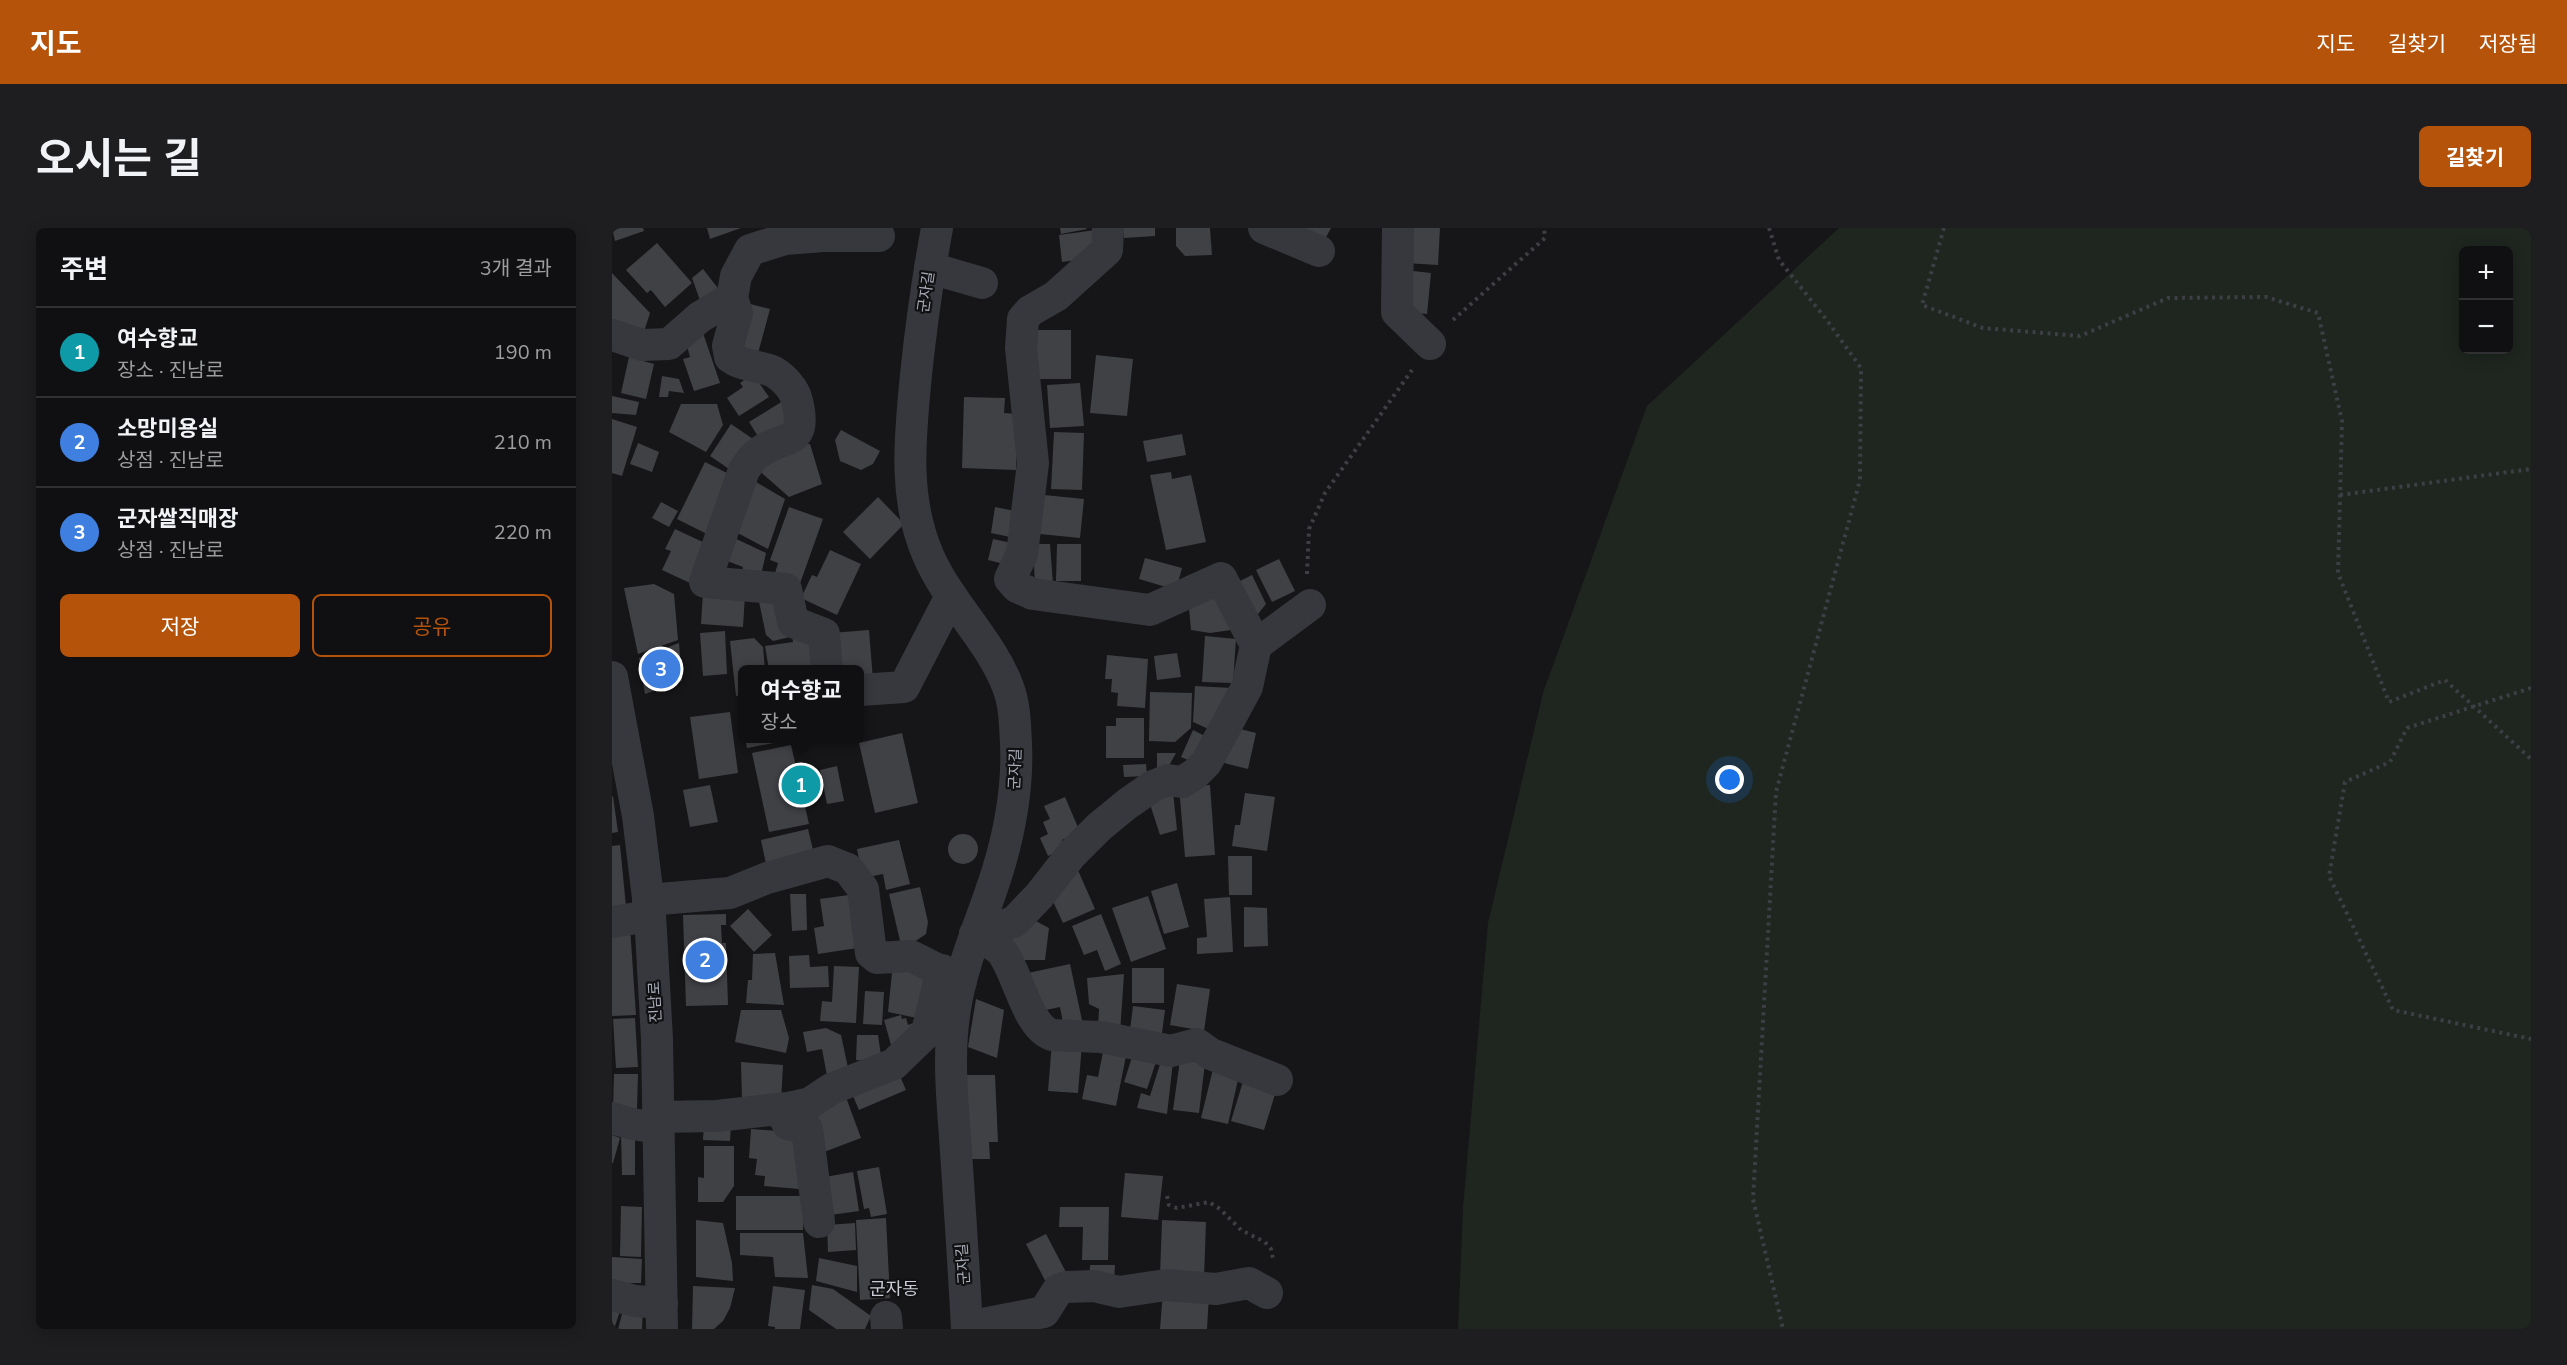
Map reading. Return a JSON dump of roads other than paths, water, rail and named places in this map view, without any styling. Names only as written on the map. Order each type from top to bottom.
[{"type":"street","name":"군자길","points":[[937,228],[913,407],[909,479],[918,531],[929,558],[1008,686],[1014,713],[1017,770],[1013,807],[997,874],[975,934],[951,975],[950,1063],[967,1328]]},
{"type":"street","points":[[975,934],[1014,922],[1040,896],[1078,848],[1099,827],[1136,798],[1153,786],[1168,780],[1182,782],[1196,774],[1206,762],[1247,687],[1256,645],[1221,578],[1150,610],[1033,594],[1017,587],[1010,579],[1022,554],[1033,463],[1021,348],[1023,319],[1030,311],[1056,296],[1107,250],[1108,228]]},
{"type":"street","points":[[1264,228],[1319,251]]},
{"type":"street","points":[[1398,228],[1397,312],[1430,344]]},
{"type":"street","points":[[827,665],[824,634],[793,622],[786,590],[705,582],[744,470],[755,455],[790,438],[798,431],[802,420],[796,394],[786,382],[774,373],[737,363],[730,357],[728,346],[737,314],[732,298],[736,276],[750,250],[785,239],[879,236]]},
{"type":"street","points":[[930,268],[982,284]]},
{"type":"street","points":[[612,336],[642,345],[669,344],[700,317],[732,298]]},
{"type":"street","points":[[864,690],[904,687],[951,596]]},
{"type":"street","points":[[1256,645],[1310,605]]},
{"type":"street","name":"진남로","points":[[612,677],[638,816],[649,908],[659,1123],[662,1316]]},
{"type":"street","points":[[612,922],[649,908],[730,893],[767,878],[828,861],[848,869],[863,889],[871,953],[877,958],[911,956],[951,975],[927,1032],[894,1064],[831,1089],[810,1103],[780,1109],[659,1123],[632,1124],[612,1118]]},
{"type":"street","points":[[975,934],[1001,951],[1017,979],[1033,1017],[1045,1033],[1101,1037],[1172,1050],[1197,1044],[1211,1054],[1277,1080]]},
{"type":"street","points":[[780,1109],[788,1124],[807,1128],[819,1222]]},
{"type":"street","points":[[967,1328],[1051,1320],[1058,1290],[1066,1287],[1094,1286],[1119,1292],[1166,1285],[1216,1289],[1249,1283],[1267,1293]]},
{"type":"street","points":[[612,1295],[635,1301],[662,1316]]},
{"type":"place","name":"군자쌀직매장","points":[[661,669]]},
{"type":"place","name":"여수향교","points":[[801,785]]},
{"type":"place","name":"소망미용실","points":[[705,960]]},
{"type":"district","name":"군자동","points":[[894,1289]]}]
